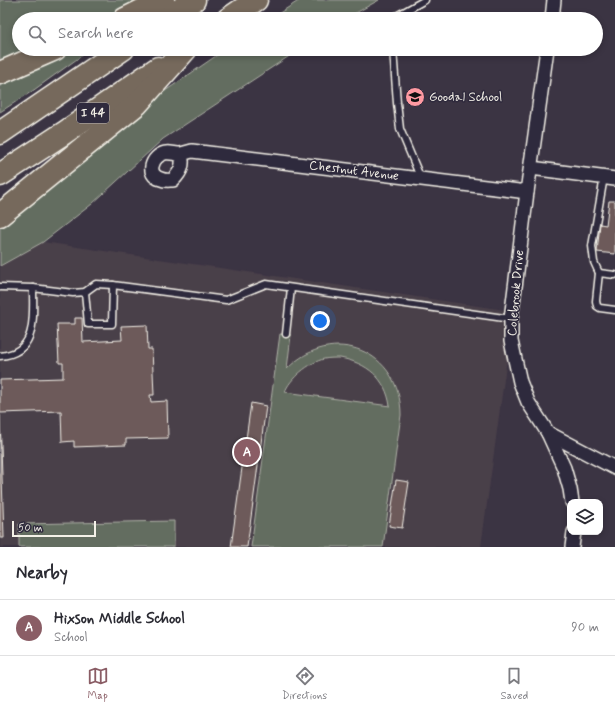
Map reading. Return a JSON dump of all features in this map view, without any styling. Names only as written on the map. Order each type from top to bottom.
[{"type":"highway","points":[[139,12],[163,0]]},
{"type":"highway","points":[[176,12],[194,0]]},
{"type":"highway","points":[[238,12],[256,0]]},
{"type":"highway","points":[[0,73],[39,56]]},
{"type":"highway","name":"I 44","points":[[0,132],[112,56]]},
{"type":"highway","name":"I 44","points":[[0,175],[176,56]]},
{"type":"highway","points":[[0,215],[137,104],[180,56]]},
{"type":"street","points":[[553,12],[554,0]]},
{"type":"street","points":[[546,56],[530,168],[610,178]]},
{"type":"street","name":"Chestnut Avenue","points":[[181,154],[192,151],[527,192]]},
{"type":"street","name":"Colebrook Drive","points":[[530,168],[511,319],[511,341],[520,382],[528,402],[548,433],[564,468],[572,499]]},
{"type":"street","points":[[548,433],[615,468]]},
{"type":"street","points":[[572,547],[574,535]]},
{"type":"lane","points":[[402,12],[424,0]]},
{"type":"lane","points":[[394,56],[400,129],[421,179]]},
{"type":"lane","points":[[610,178],[592,246],[594,262],[599,273],[596,301],[597,306],[600,308],[615,310]]},
{"type":"lane","points":[[599,273],[615,275]]},
{"type":"lane","points":[[0,287],[33,288],[73,293],[85,292],[96,284],[226,300],[266,284],[511,319]]},
{"type":"lane","points":[[85,292],[88,324],[112,324],[113,285]]},
{"type":"lane","points":[[0,356],[16,353],[28,340],[32,330],[33,288]]},
{"type":"lane","points":[[286,334],[291,288]]},
{"type":"shaded area","points":[[43,242],[505,310],[507,358],[481,547],[0,547],[0,266]]},
{"type":"green space","points":[[0,0],[152,0],[126,12],[12,12],[12,56],[22,56],[0,65]]},
{"type":"green space","points":[[300,0],[379,0],[358,12],[281,12]]},
{"type":"green space","points":[[51,56],[81,56],[0,112],[0,79]]},
{"type":"green space","points":[[216,56],[289,56],[163,139],[92,204],[43,242],[0,266],[0,221],[113,127]]},
{"type":"green space","points":[[280,334],[291,335],[287,369],[305,355],[324,348],[343,346],[361,350],[377,360],[390,374],[398,392],[401,415],[383,547],[251,547]],"holes":[[[330,358],[350,360],[374,373],[384,387],[390,406],[285,392],[295,377],[307,367],[318,361]]]},
{"type":"green space","points":[[174,521],[174,547],[19,547],[19,524]]},
{"type":"building","points":[[609,201],[615,201],[615,254],[597,252],[600,224],[606,225]]},
{"type":"building","points":[[75,318],[82,318],[83,342],[122,340],[121,326],[147,325],[148,349],[152,349],[154,395],[150,395],[151,402],[167,401],[168,438],[126,439],[126,445],[74,447],[74,441],[62,442],[61,411],[0,413],[0,380],[63,378],[63,363],[59,363],[57,324],[75,324]]},
{"type":"building","points":[[251,403],[266,406],[247,547],[231,547]]},
{"type":"building","points":[[0,415],[4,538],[0,538]]},
{"type":"building","points":[[396,480],[409,482],[402,528],[389,526]]},
{"type":"place","name":"Goodal School","points":[[415,97]]},
{"type":"place","name":"Hixson Middle School","points":[[247,452]]}]
